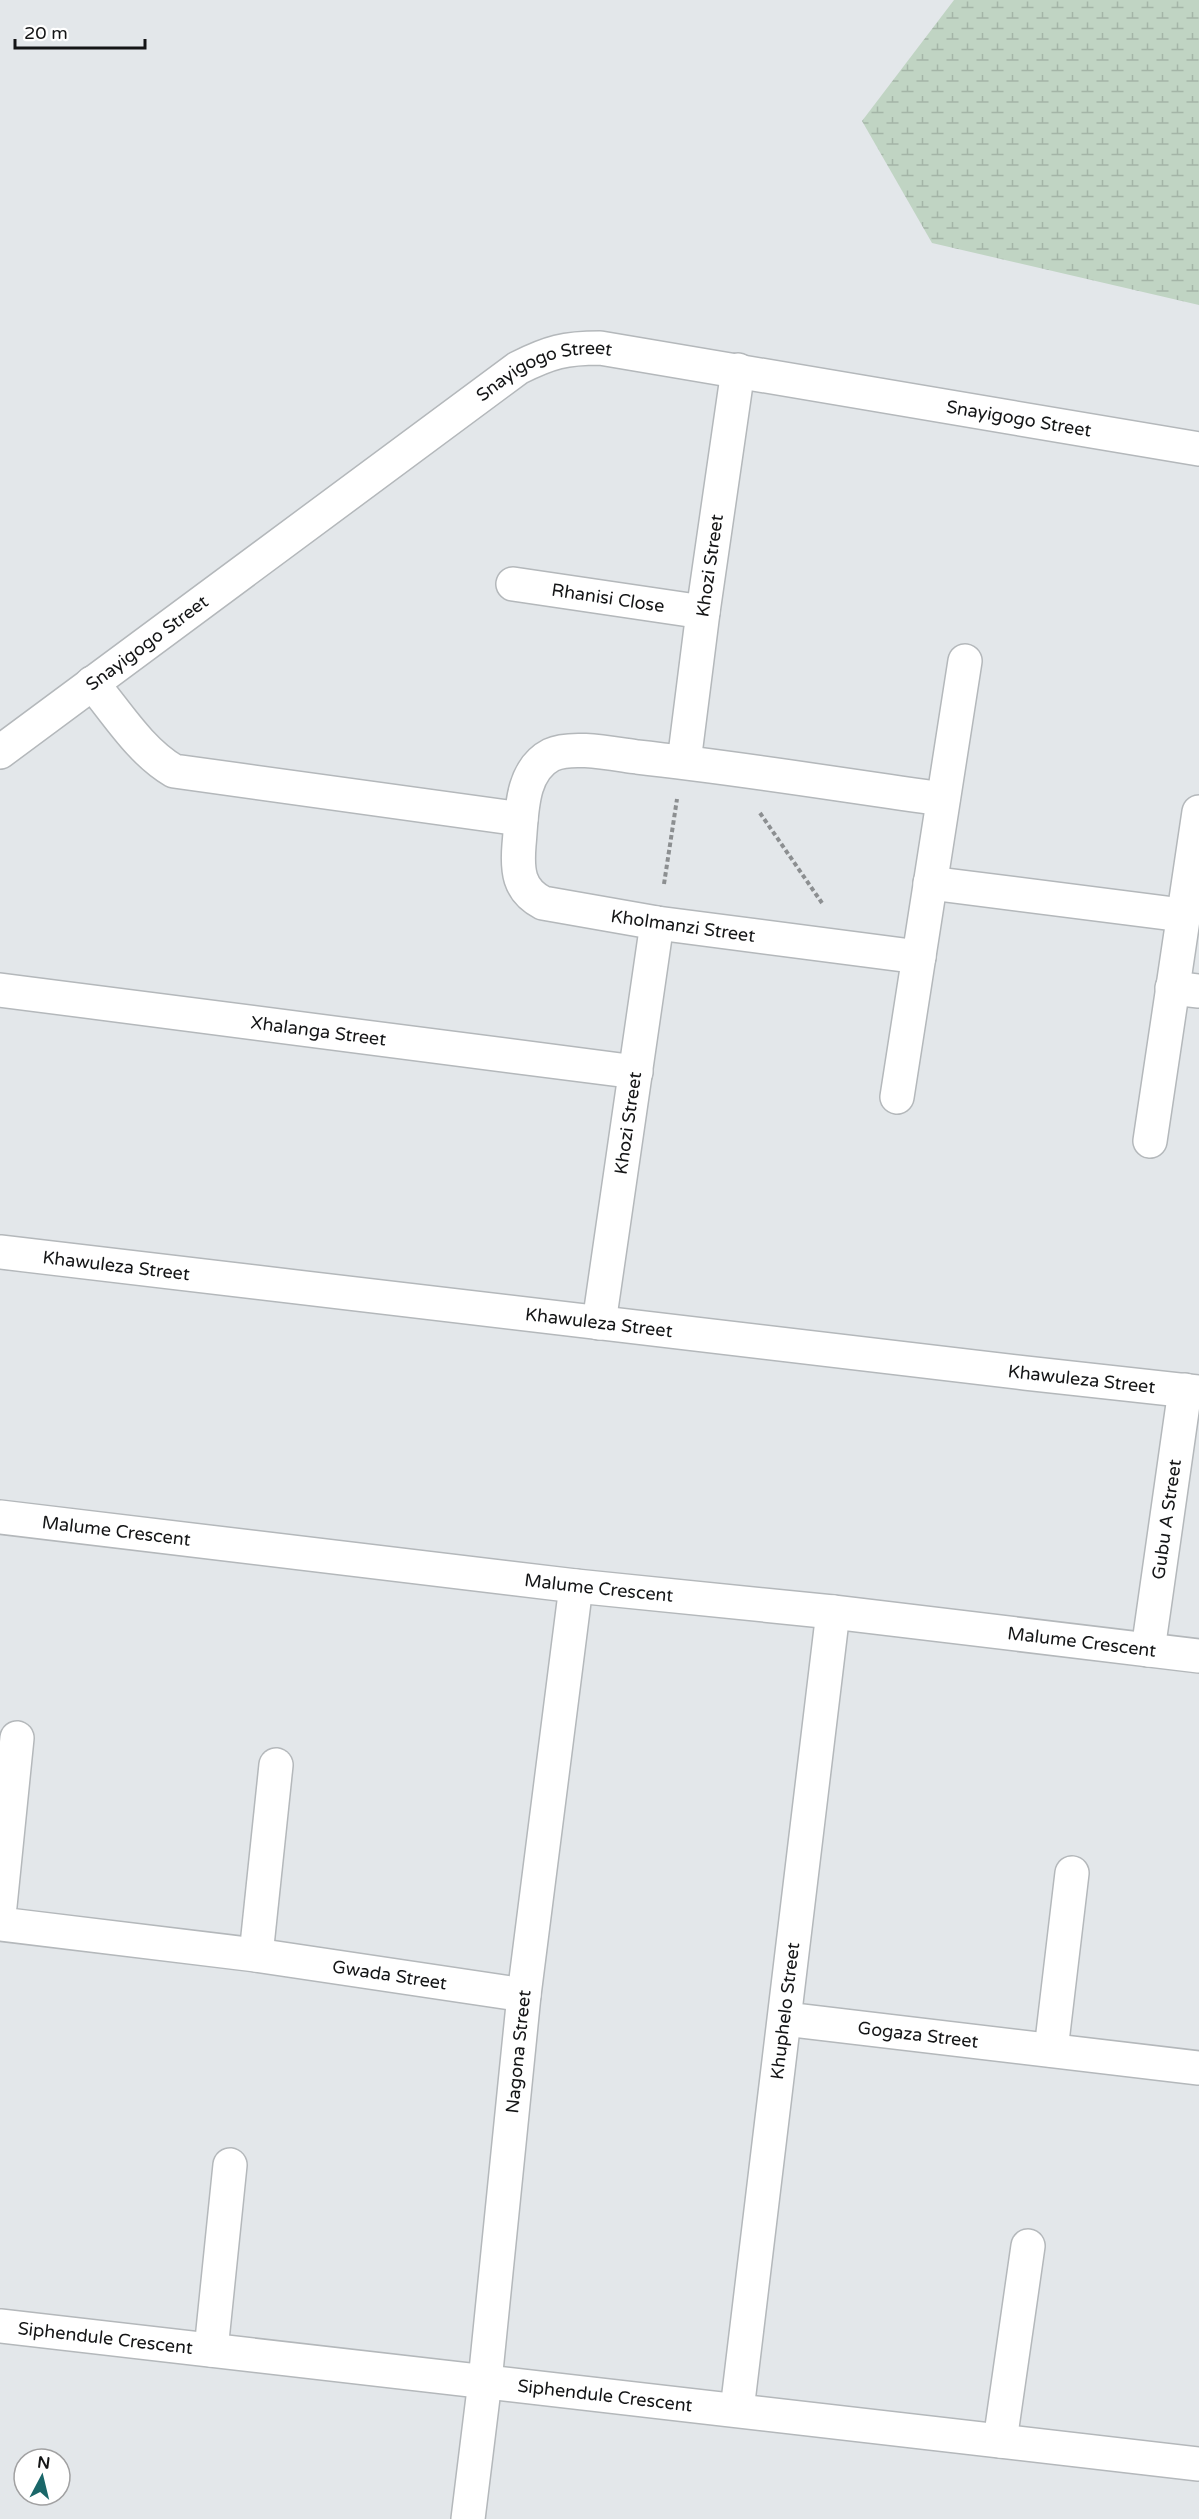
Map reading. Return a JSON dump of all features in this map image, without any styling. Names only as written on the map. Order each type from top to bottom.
[{"type":"street","name":"Snayigogo Street","points":[[0,752],[518,368],[546,354],[569,348],[600,348],[1199,448]]},
{"type":"street","name":"Khozi Street","points":[[684,762],[738,370]]},
{"type":"street","name":"Rhanisi Close","points":[[513,584],[703,612]]},
{"type":"street","points":[[897,1097],[965,661]]},
{"type":"street","points":[[92,683],[149,751],[174,771],[521,819]]},
{"type":"street","name":"Kholmanzi Street","points":[[919,957],[657,923],[556,907],[532,897],[520,878],[518,864],[521,819],[526,788],[532,773],[541,762],[553,754],[572,751],[684,762],[944,799]]},
{"type":"street","points":[[1150,1141],[1186,990],[1182,915],[1197,831]]},
{"type":"street","points":[[930,883],[1182,915]]},
{"type":"street","name":"Khozi Street","points":[[599,1323],[657,923]]},
{"type":"street","name":"Xhalanga Street","points":[[0,990],[636,1072]]},
{"type":"street","name":"Khawuleza Street","points":[[0,1252],[1192,1391]]},
{"type":"street","name":"Gubu A Street","points":[[1148,1650],[1192,1391]]},
{"type":"street","name":"Malume Crescent","points":[[0,1517],[576,1586],[833,1612],[1199,1656]]},
{"type":"street","name":"Nagona Street","points":[[468,2519],[485,2381],[524,1995],[576,1586]]},
{"type":"street","name":"Khuphelo Street","points":[[737,2410],[833,1612]]},
{"type":"street","points":[[0,1906],[17,1738]]},
{"type":"street","points":[[256,1955],[276,1765]]},
{"type":"street","points":[[1051,2050],[1072,1873]]},
{"type":"street","name":"Gwada Street","points":[[0,1924],[256,1955],[524,1995]]},
{"type":"street","name":"Gogaza Street","points":[[785,2019],[1199,2068]]},
{"type":"street","name":"Siphendule Crescent","points":[[211,2350],[230,2165]]},
{"type":"street","points":[[1000,2441],[1028,2246]]},
{"type":"street","name":"Siphendule Crescent","points":[[0,2326],[1199,2464]]},
{"type":"path","points":[[657,923],[684,762]]},
{"type":"path","points":[[756,807],[852,948]]},
{"type":"green space","points":[[954,0],[1199,0],[1199,305],[932,243],[862,121]]}]
